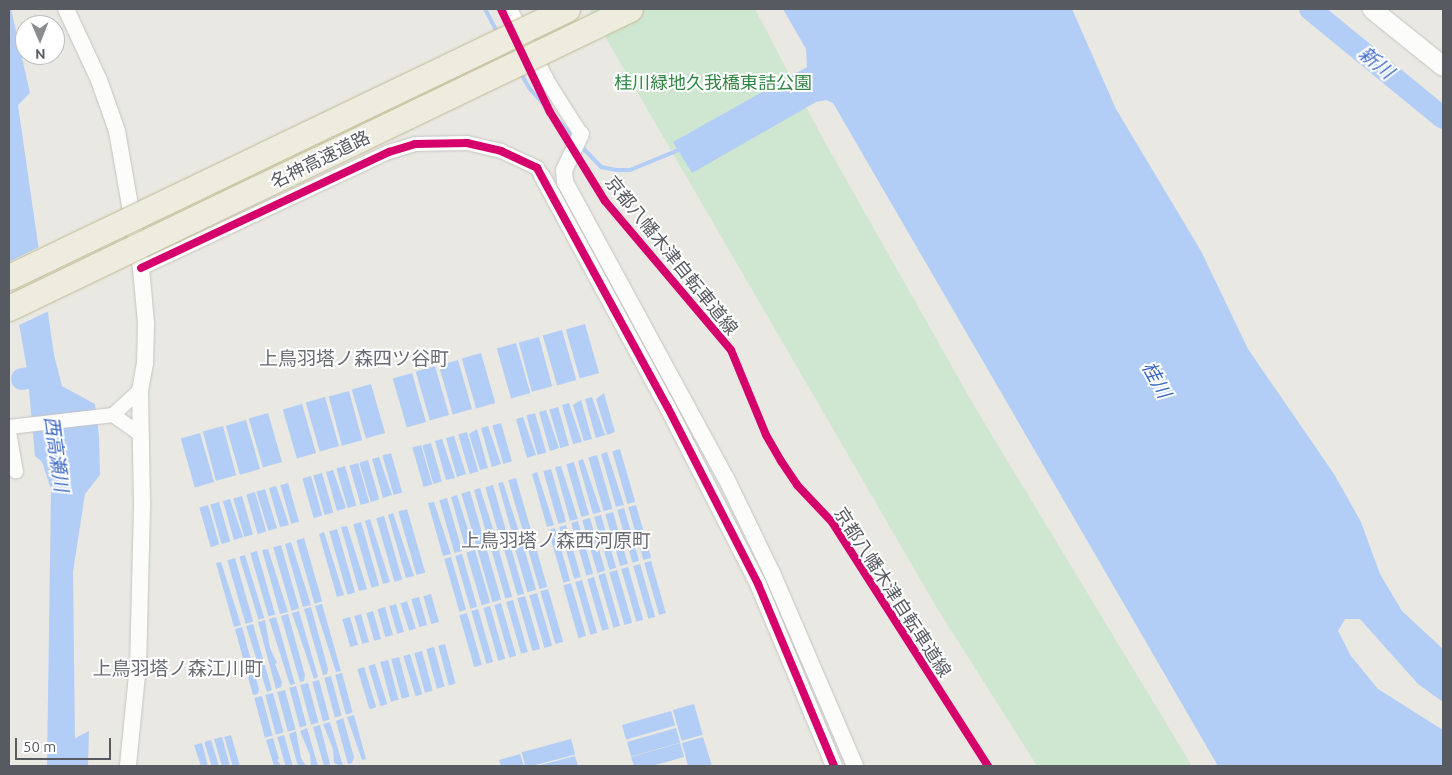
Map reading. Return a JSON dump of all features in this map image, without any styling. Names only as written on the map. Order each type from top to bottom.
[{"type":"highway","name":"名神高速道路","points":[[9,277],[567,9]]},
{"type":"highway","name":"名神高速道路","points":[[9,308],[630,9]]},
{"type":"main road","points":[[1372,9],[1443,66]]},
{"type":"street","points":[[66,9],[99,80],[116,131],[141,268],[145,362],[140,390],[138,665],[128,766]]},
{"type":"street","points":[[510,9],[551,87],[582,134],[564,170],[564,182],[726,478],[828,702],[855,766]]},
{"type":"street","points":[[141,268],[389,152],[416,144],[467,143],[501,151],[537,168],[668,408],[758,584],[834,766]]},
{"type":"street","points":[[9,427],[113,415],[140,390]]},
{"type":"street","points":[[113,415],[140,434]]},
{"type":"street","points":[[9,432],[16,471]]},
{"type":"street","points":[[810,709],[828,702]]},
{"type":"green space","name":"桂川緑地久我橋東詰公園","points":[[589,9],[755,9],[822,137],[976,409],[1192,766],[1037,766],[937,608]]},
{"type":"water","name":"西高瀬川","points":[[9,9],[11,9],[15,27],[15,65],[24,65],[30,93],[18,105],[54,355],[62,386],[95,404],[99,436],[100,475],[85,494],[73,572],[75,738],[89,731],[88,766],[47,766],[51,489],[42,462],[35,456],[27,369],[9,268]]},
{"type":"water","name":"桂川","points":[[783,9],[1072,9],[1116,109],[1201,251],[1248,349],[1334,474],[1361,522],[1380,574],[1402,611],[1443,649],[1443,702],[1418,684],[1360,619],[1345,619],[1338,631],[1351,656],[1378,689],[1443,730],[1443,766],[1218,766],[833,103],[826,100],[816,102],[692,173],[673,142],[807,67],[806,49]]},
{"type":"water","points":[[585,324],[599,373],[580,379],[566,330]]},
{"type":"water","points":[[562,330],[576,380],[557,385],[543,336]]},
{"type":"water","points":[[539,337],[552,386],[532,392],[519,342]]},
{"type":"water","points":[[516,343],[530,393],[511,398],[497,349]]},
{"type":"water","points":[[481,353],[495,403],[476,408],[462,359]]},
{"type":"water","points":[[458,360],[472,409],[453,415],[439,366]]},
{"type":"water","points":[[435,366],[449,415],[430,421],[416,372]]},
{"type":"water","points":[[412,373],[426,422],[407,428],[393,379]]},
{"type":"water","points":[[371,384],[385,433],[366,439],[352,390]]},
{"type":"water","points":[[349,391],[362,440],[342,446],[329,396]]},
{"type":"water","points":[[604,393],[615,432],[607,435],[596,399]]},
{"type":"water","points":[[325,397],[339,446],[320,452],[306,403]]},
{"type":"water","points":[[592,397],[605,435],[596,438],[585,399]]},
{"type":"water","points":[[581,400],[592,439],[584,441],[573,405]]},
{"type":"water","points":[[569,403],[582,442],[573,444],[562,405]]},
{"type":"water","points":[[302,404],[316,453],[297,459],[283,410]]},
{"type":"water","points":[[558,407],[569,445],[560,448],[549,409]]},
{"type":"water","points":[[546,410],[559,448],[550,451],[539,412]]},
{"type":"water","points":[[268,413],[282,462],[263,468],[249,419]]},
{"type":"water","points":[[535,413],[546,452],[538,455],[526,415]]},
{"type":"water","points":[[523,417],[536,455],[527,458],[516,419]]},
{"type":"water","points":[[246,420],[260,469],[240,475],[226,426]]},
{"type":"water","points":[[501,423],[512,461],[503,464],[492,425]]},
{"type":"water","points":[[223,426],[236,475],[216,481],[203,431]]},
{"type":"water","points":[[488,426],[501,464],[492,467],[481,428]]},
{"type":"water","points":[[477,429],[488,468],[480,470],[469,434]]},
{"type":"water","points":[[467,432],[478,471],[470,474],[458,434]]},
{"type":"water","points":[[200,433],[214,482],[195,488],[181,439]]},
{"type":"water","points":[[454,436],[466,474],[457,477],[446,438]]},
{"type":"water","points":[[442,439],[455,478],[446,480],[435,441]]},
{"type":"water","points":[[431,443],[442,481],[433,484],[422,445]]},
{"type":"water","points":[[421,445],[432,484],[424,487],[412,447]]},
{"type":"water","points":[[620,449],[635,502],[627,504],[612,451]]},
{"type":"water","points":[[607,452],[624,505],[616,507],[601,454]]},
{"type":"water","points":[[391,453],[402,492],[394,495],[382,455]]},
{"type":"water","points":[[597,455],[612,509],[604,511],[588,457]]},
{"type":"water","points":[[379,457],[392,495],[383,498],[372,459]]},
{"type":"water","points":[[583,459],[601,512],[593,514],[578,461]]},
{"type":"water","points":[[368,460],[379,499],[371,502],[359,462]]},
{"type":"water","points":[[574,462],[589,515],[581,517],[566,464]]},
{"type":"water","points":[[358,463],[369,502],[361,505],[349,465]]},
{"type":"water","points":[[345,466],[356,505],[348,508],[336,468]]},
{"type":"water","points":[[561,466],[578,519],[570,521],[555,467]]},
{"type":"water","points":[[551,469],[566,522],[558,524],[543,471]]},
{"type":"water","points":[[333,470],[346,508],[337,511],[326,472]]},
{"type":"water","points":[[537,472],[554,525],[547,527],[532,474]]},
{"type":"water","points":[[322,473],[333,512],[325,515],[313,475]]},
{"type":"water","points":[[311,476],[322,515],[314,518],[302,478]]},
{"type":"water","points":[[516,478],[531,531],[523,533],[508,480]]},
{"type":"water","points":[[503,482],[520,535],[513,537],[498,483]]},
{"type":"water","points":[[288,483],[299,521],[291,524],[280,485]]},
{"type":"water","points":[[493,485],[508,538],[500,540],[485,487]]},
{"type":"water","points":[[276,486],[289,525],[280,527],[269,488]]},
{"type":"water","points":[[480,488],[497,541],[489,543],[474,490]]},
{"type":"water","points":[[265,489],[277,528],[268,531],[256,492]]},
{"type":"water","points":[[470,491],[485,545],[477,547],[461,493]]},
{"type":"water","points":[[255,492],[266,531],[258,534],[246,494]]},
{"type":"water","points":[[457,495],[474,548],[466,550],[451,497]]},
{"type":"water","points":[[242,496],[253,534],[244,537],[233,498]]},
{"type":"water","points":[[447,498],[462,551],[454,553],[439,500]]},
{"type":"water","points":[[230,499],[243,537],[234,540],[223,501]]},
{"type":"water","points":[[219,502],[230,541],[222,544],[210,504]]},
{"type":"water","points":[[434,502],[451,554],[443,556],[428,503]]},
{"type":"water","points":[[208,505],[219,544],[211,547],[199,507]]},
{"type":"water","points":[[636,505],[651,558],[643,560],[628,507]]},
{"type":"water","points":[[624,508],[639,561],[632,563],[617,510]]},
{"type":"water","points":[[407,509],[425,572],[417,575],[398,511]]},
{"type":"water","points":[[613,512],[628,564],[620,566],[605,514]]},
{"type":"water","points":[[393,513],[414,576],[406,578],[388,515]]},
{"type":"water","points":[[601,515],[616,568],[609,570],[594,517]]},
{"type":"water","points":[[384,516],[402,579],[395,582],[376,518]]},
{"type":"water","points":[[590,518],[605,571],[597,573],[582,520]]},
{"type":"water","points":[[370,519],[390,582],[383,584],[365,521]]},
{"type":"water","points":[[578,521],[593,574],[586,576],[571,523]]},
{"type":"water","points":[[361,522],[379,585],[372,588],[353,524]]},
{"type":"water","points":[[566,525],[581,577],[574,579],[559,527]]},
{"type":"water","points":[[347,526],[367,589],[359,591],[341,527]]},
{"type":"water","points":[[555,528],[570,581],[563,583],[548,530]]},
{"type":"water","points":[[337,529],[355,592],[348,595],[329,531]]},
{"type":"water","points":[[324,532],[344,595],[337,597],[319,534]]},
{"type":"water","points":[[532,534],[547,587],[539,589],[524,536]]},
{"type":"water","points":[[521,537],[536,590],[528,592],[512,539]]},
{"type":"water","points":[[304,538],[322,601],[315,604],[296,540]]},
{"type":"water","points":[[509,541],[524,594],[517,596],[502,543]]},
{"type":"water","points":[[291,542],[311,605],[303,607],[285,544]]},
{"type":"water","points":[[497,544],[512,597],[505,599],[490,546]]},
{"type":"water","points":[[281,545],[299,608],[292,611],[273,547]]},
{"type":"water","points":[[486,547],[501,600],[493,602],[477,549]]},
{"type":"water","points":[[268,549],[288,612],[280,614],[262,550]]},
{"type":"water","points":[[475,550],[490,603],[482,605],[466,552]]},
{"type":"water","points":[[257,551],[275,614],[268,616],[250,553]]},
{"type":"water","points":[[462,554],[477,607],[470,609],[455,556]]},
{"type":"water","points":[[245,555],[264,618],[259,620],[239,557]]},
{"type":"water","points":[[451,557],[466,610],[459,612],[444,559]]},
{"type":"water","points":[[235,558],[253,621],[246,624],[227,560]]},
{"type":"water","points":[[651,561],[666,613],[659,615],[644,563]]},
{"type":"water","points":[[221,562],[241,625],[234,627],[216,563]]},
{"type":"water","points":[[640,564],[655,617],[648,619],[633,566]]},
{"type":"water","points":[[628,567],[643,620],[636,622],[621,569]]},
{"type":"water","points":[[617,570],[632,623],[624,625],[609,572]]},
{"type":"water","points":[[605,573],[620,626],[613,628],[598,575]]},
{"type":"water","points":[[594,577],[609,629],[602,631],[587,579]]},
{"type":"water","points":[[582,580],[597,633],[590,635],[575,582]]},
{"type":"water","points":[[571,583],[586,636],[578,638],[563,585]]},
{"type":"water","points":[[548,589],[563,642],[555,644],[540,591]]},
{"type":"water","points":[[537,593],[552,646],[544,648],[529,595]]},
{"type":"water","points":[[431,594],[439,622],[431,624],[423,596]]},
{"type":"water","points":[[525,596],[540,649],[532,651],[517,598]]},
{"type":"water","points":[[419,597],[427,625],[419,627],[411,599]]},
{"type":"water","points":[[513,600],[528,652],[521,654],[506,602]]},
{"type":"water","points":[[407,601],[416,629],[409,631],[400,603]]},
{"type":"water","points":[[501,603],[516,656],[509,658],[494,605]]},
{"type":"water","points":[[322,604],[341,671],[336,672],[315,606]]},
{"type":"water","points":[[396,604],[404,632],[397,634],[389,606]]},
{"type":"water","points":[[490,606],[505,659],[498,661],[483,608]]},
{"type":"water","points":[[311,607],[328,669],[327,674],[323,675],[304,609]]},
{"type":"water","points":[[385,607],[393,635],[385,637],[377,609]]},
{"type":"water","points":[[478,609],[493,662],[486,664],[471,611]]},
{"type":"water","points":[[299,611],[318,677],[314,679],[292,613]]},
{"type":"water","points":[[373,611],[381,639],[374,641],[366,613]]},
{"type":"water","points":[[467,613],[482,665],[474,667],[459,615]]},
{"type":"water","points":[[288,614],[305,675],[304,681],[300,682],[281,616]]},
{"type":"water","points":[[361,614],[369,642],[362,644],[354,616]]},
{"type":"water","points":[[276,617],[295,684],[290,685],[269,619]]},
{"type":"water","points":[[350,617],[358,645],[350,647],[342,619]]},
{"type":"water","points":[[265,620],[270,648],[277,663],[275,664],[282,682],[281,687],[276,689],[258,622]]},
{"type":"water","points":[[253,624],[272,690],[267,692],[246,626]]},
{"type":"water","points":[[242,627],[259,689],[258,694],[253,695],[235,629]]},
{"type":"water","points":[[445,644],[456,684],[449,685],[438,646]]},
{"type":"water","points":[[434,647],[445,687],[437,689],[426,649]]},
{"type":"water","points":[[422,651],[433,691],[425,693],[414,653]]},
{"type":"water","points":[[410,654],[422,694],[416,696],[403,656]]},
{"type":"water","points":[[399,657],[410,697],[402,699],[391,659]]},
{"type":"water","points":[[388,660],[399,700],[391,702],[380,662]]},
{"type":"water","points":[[375,664],[387,704],[381,706],[368,666]]},
{"type":"water","points":[[364,667],[376,707],[370,709],[357,669]]},
{"type":"water","points":[[342,673],[353,713],[346,714],[335,675]]},
{"type":"water","points":[[331,676],[342,716],[335,717],[324,678]]},
{"type":"water","points":[[319,680],[330,720],[323,721],[312,682]]},
{"type":"water","points":[[308,683],[319,723],[311,725],[300,685]]},
{"type":"water","points":[[296,686],[307,726],[300,727],[289,688]]},
{"type":"water","points":[[285,690],[296,730],[288,732],[277,692]]},
{"type":"water","points":[[273,693],[284,733],[276,735],[265,695]]},
{"type":"water","points":[[262,696],[273,736],[265,738],[254,698]]},
{"type":"water","points":[[694,704],[703,735],[682,741],[673,710]]},
{"type":"water","points":[[671,711],[675,725],[626,739],[622,725]]},
{"type":"water","points":[[354,715],[366,759],[362,760],[347,717]]},
{"type":"water","points":[[343,718],[354,757],[352,763],[348,764],[336,721]]},
{"type":"water","points":[[330,722],[343,766],[334,763],[333,749],[323,724]]},
{"type":"water","points":[[320,725],[329,766],[324,766],[313,727]]},
{"type":"water","points":[[307,728],[318,766],[311,766],[310,755],[300,731]]},
{"type":"water","points":[[676,728],[680,742],[631,756],[627,742]]},
{"type":"water","points":[[296,731],[301,758],[306,766],[298,766],[289,734]]},
{"type":"water","points":[[231,735],[240,766],[233,766],[224,737]]},
{"type":"water","points":[[284,735],[293,766],[286,766],[277,737]]},
{"type":"water","points":[[222,737],[230,766],[222,766],[214,739]]},
{"type":"water","points":[[703,737],[712,766],[688,766],[682,743]]},
{"type":"water","points":[[273,738],[279,759],[277,760],[281,766],[274,766],[266,740]]},
{"type":"water","points":[[571,739],[575,754],[525,766],[522,752]]},
{"type":"water","points":[[211,740],[219,766],[212,766],[204,742]]},
{"type":"water","points":[[202,743],[208,766],[201,766],[194,745]]},
{"type":"water","points":[[680,743],[684,757],[652,766],[634,766],[631,757]]},
{"type":"water","points":[[520,754],[524,766],[501,766],[499,760]]},
{"type":"water","points":[[575,756],[578,766],[537,766]]},
{"type":"pier","points":[[39,247],[49,311],[17,326],[9,262]]},
{"type":"waterway","points":[[485,9],[498,33]]},
{"type":"waterway","name":"新川","points":[[1310,9],[1443,118]]},
{"type":"waterway","points":[[520,72],[530,89],[574,138]]},
{"type":"waterway","points":[[580,145],[601,167],[616,170],[630,170],[681,149]]},
{"type":"waterway","points":[[22,379],[42,376]]},
{"type":"cycle path","name":"京都八幡木津自転車道線","points":[[501,9],[550,112],[605,201],[731,350],[766,435],[781,461],[797,485],[832,522],[988,766]]},
{"type":"cycle path","points":[[141,268],[389,152],[415,144],[467,143],[501,151],[537,168],[668,408],[758,584],[834,766]]},
{"type":"district","name":"上鳥羽塔ノ森四ツ谷町","points":[[354,359]]},
{"type":"district","name":"上鳥羽塔ノ森西河原町","points":[[556,541]]},
{"type":"district","name":"上鳥羽塔ノ森江川町","points":[[178,669]]}]
